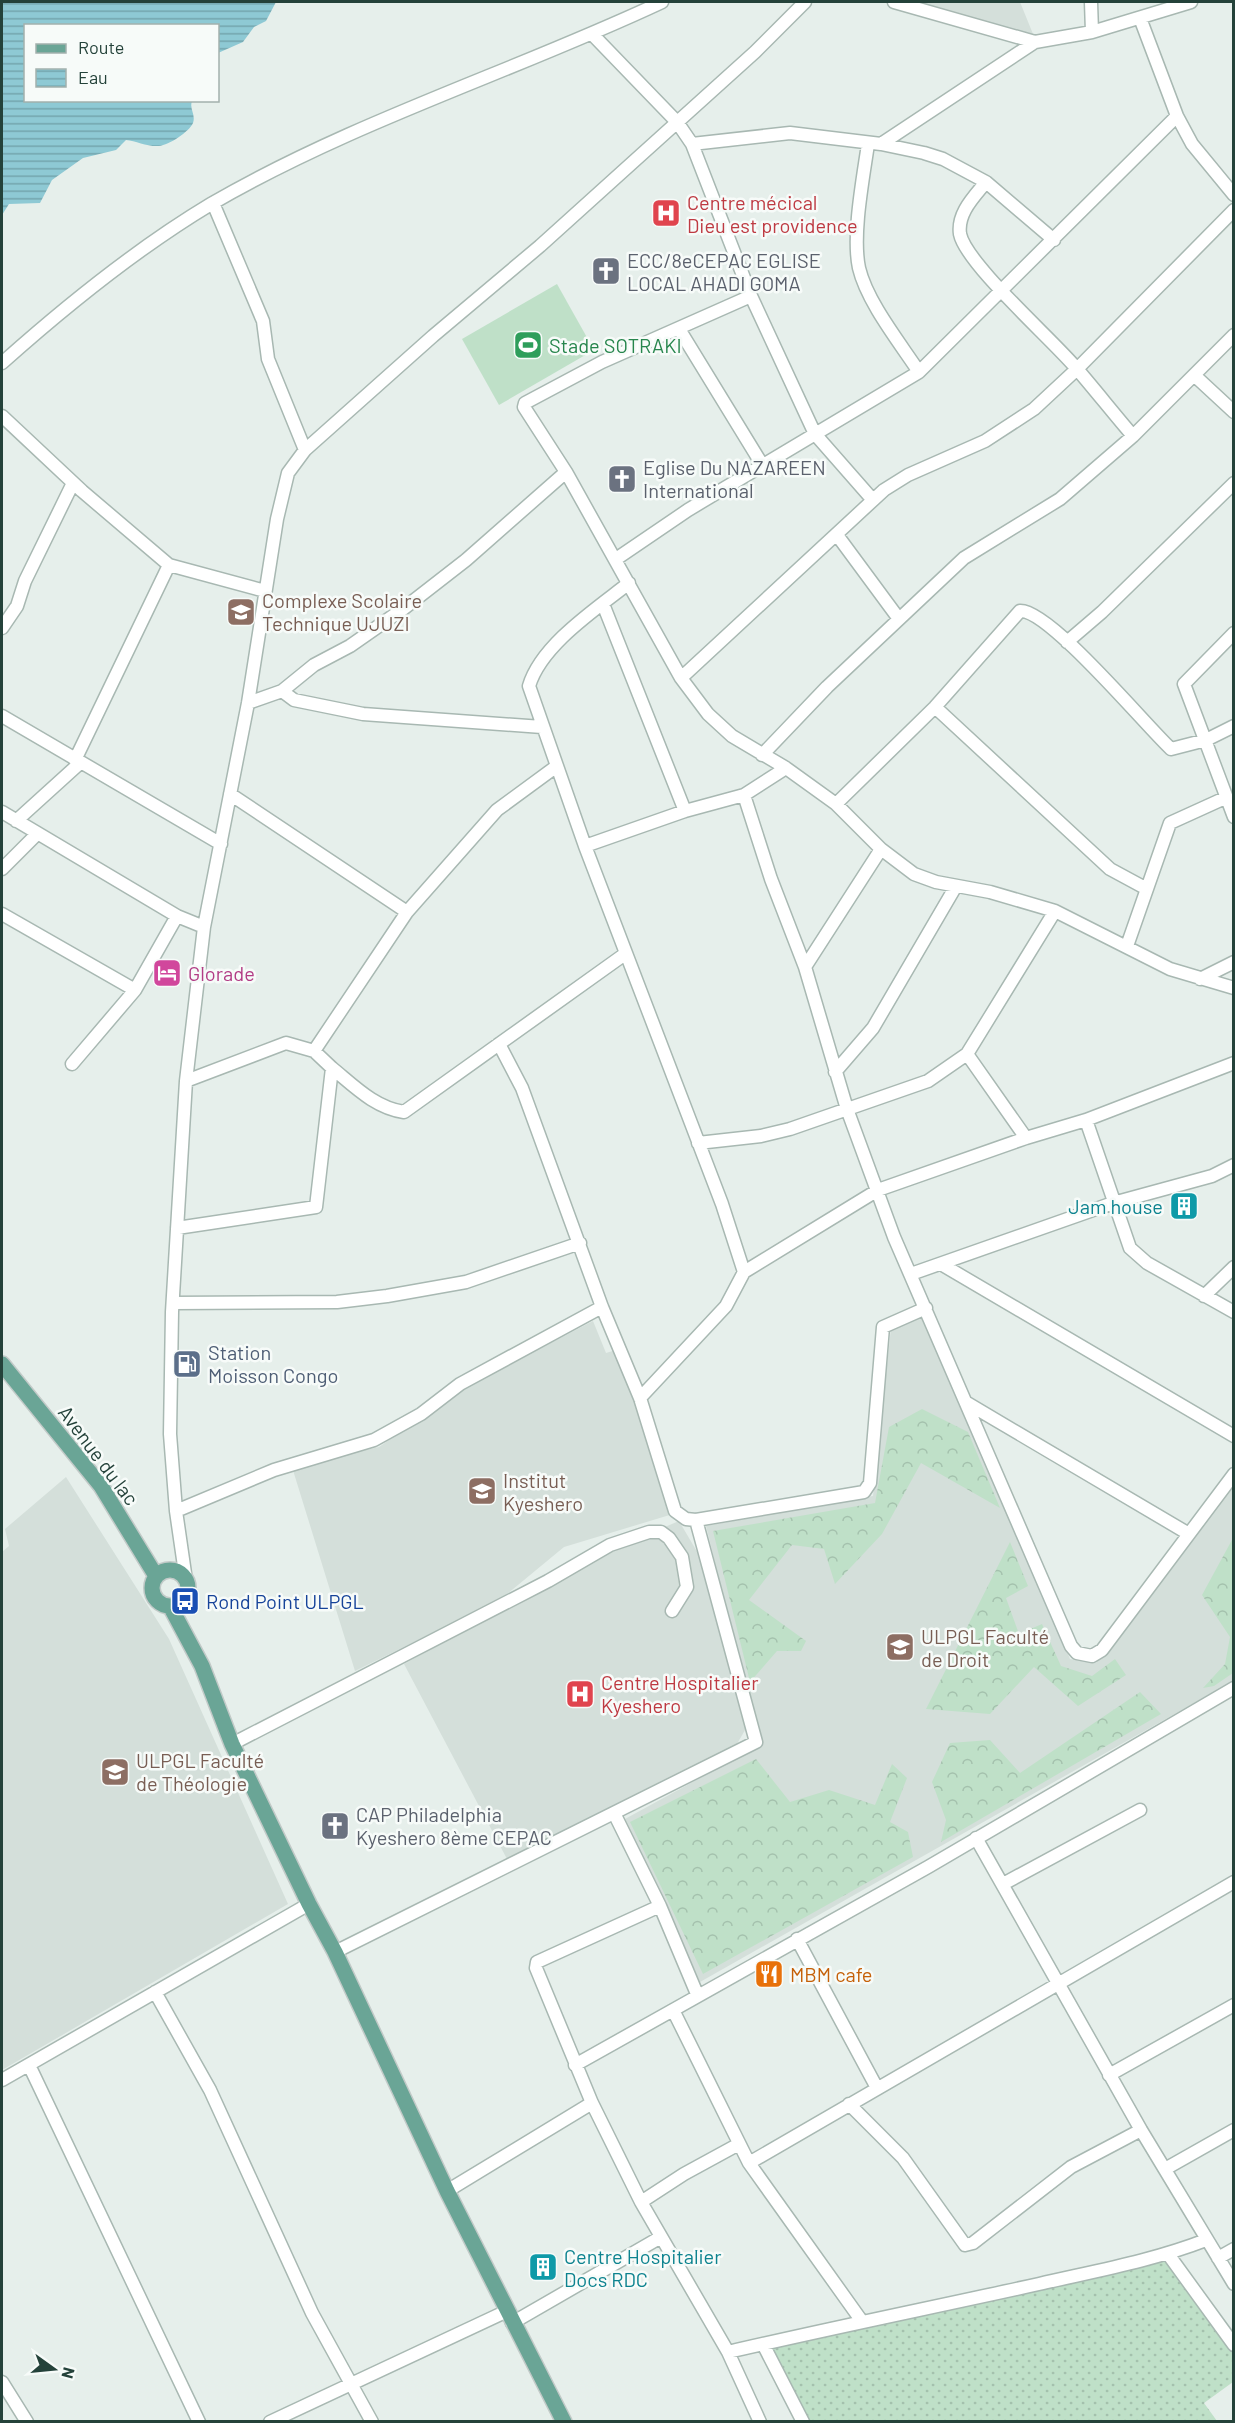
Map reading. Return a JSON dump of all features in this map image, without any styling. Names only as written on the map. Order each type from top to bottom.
[{"type":"main road","name":"Avenue du lac","points":[[2,1364],[101,1486],[156,1576]]},
{"type":"main road","points":[[175,1570],[186,1580],[186,1595],[180,1603],[170,1606],[160,1603],[154,1595],[152,1585],[156,1576],[165,1571],[175,1570]]},
{"type":"main road","points":[[170,1606],[202,1666],[232,1744],[309,1904],[335,1952],[447,2191],[564,2421]]},
{"type":"street","points":[[2,363],[102,279],[167,231],[213,203],[361,128],[592,34],[662,2]]},
{"type":"street","points":[[186,1580],[176,1511],[170,1434],[173,1303],[186,1081],[204,927],[248,703],[284,483],[295,462],[305,450],[433,336],[540,246],[806,2]]},
{"type":"street","points":[[894,2],[1035,42]]},
{"type":"street","points":[[1091,2],[1092,32]]},
{"type":"street","points":[[881,144],[1035,42],[1092,32],[1191,2]]},
{"type":"street","points":[[1140,18],[1177,116],[1192,144],[1233,195]]},
{"type":"street","points":[[592,34],[677,122],[692,144],[751,296],[815,434],[872,499]]},
{"type":"street","points":[[615,559],[688,510],[920,372],[1177,116]]},
{"type":"street","points":[[692,144],[790,133],[881,144],[933,156],[986,182],[1054,240]]},
{"type":"street","points":[[868,144],[860,201],[857,256],[859,268],[867,291],[920,372]]},
{"type":"street","points":[[986,182],[964,209],[961,235],[963,242],[1002,291],[1077,369],[1133,436]]},
{"type":"street","points":[[213,203],[263,321],[268,359],[305,450]]},
{"type":"street","points":[[681,678],[837,535],[872,499],[908,475],[969,450],[1001,432],[1034,409],[1077,369],[1233,210]]},
{"type":"street","points":[[751,296],[602,362],[527,399],[524,407],[566,472],[681,678],[708,714],[732,736],[786,768],[836,804],[881,849],[914,874],[956,886],[990,892],[1055,911],[1170,969],[1233,988]]},
{"type":"street","points":[[678,329],[763,466]]},
{"type":"street","points":[[762,755],[827,687],[976,548],[1053,505],[1133,436],[1233,335]]},
{"type":"street","points":[[1194,375],[1233,412]]},
{"type":"street","points":[[2,416],[73,483],[169,565],[265,591]]},
{"type":"street","points":[[248,703],[282,691],[314,665],[350,646],[430,588],[466,560],[566,472]]},
{"type":"street","points":[[2,628],[17,606],[25,581],[73,483]]},
{"type":"street","points":[[1067,642],[1102,612],[1233,483]]},
{"type":"street","points":[[837,535],[899,619]]},
{"type":"street","points":[[16,821],[78,762],[169,565]]},
{"type":"street","points":[[629,583],[567,633],[531,677],[530,693],[744,1272]]},
{"type":"street","points":[[603,604],[685,811]]},
{"type":"street","points":[[836,804],[935,707],[1020,611],[1029,612],[1067,642],[1172,748],[1206,740],[1233,726]]},
{"type":"street","points":[[1233,633],[1184,684],[1233,817]]},
{"type":"street","points":[[282,691],[294,700],[363,714],[542,727]]},
{"type":"street","points":[[935,707],[1110,868],[1147,889]]},
{"type":"street","points":[[2,716],[221,844]]},
{"type":"street","points":[[314,1051],[407,912],[496,810],[557,766]]},
{"type":"street","points":[[585,846],[685,811],[744,795],[786,768]]},
{"type":"street","points":[[230,794],[407,912]]},
{"type":"street","points":[[744,795],[771,879],[805,967],[847,1110],[878,1190],[911,1274],[1071,1646],[1077,1653],[1092,1656],[1102,1650],[1233,1474]]},
{"type":"street","points":[[1127,946],[1170,824],[1225,798]]},
{"type":"street","points":[[2,812],[177,916],[204,927]]},
{"type":"street","points":[[2,868],[38,834]]},
{"type":"street","points":[[805,967],[881,849]]},
{"type":"street","points":[[835,1072],[873,1028],[956,886]]},
{"type":"street","points":[[698,1143],[776,1133],[928,1082],[967,1054],[1055,911]]},
{"type":"street","points":[[2,914],[135,990]]},
{"type":"street","points":[[72,1064],[135,990],[177,916]]},
{"type":"street","points":[[186,1081],[286,1043],[314,1051],[376,1103],[389,1110],[404,1112],[625,954]]},
{"type":"street","points":[[1200,979],[1233,962]]},
{"type":"street","points":[[499,1044],[522,1088],[602,1307],[640,1398],[675,1511],[687,1519],[696,1520],[864,1492],[870,1483],[883,1327],[926,1308]]},
{"type":"street","points":[[967,1054],[1026,1138]]},
{"type":"street","points":[[640,1398],[726,1306],[744,1272],[878,1190],[1026,1138],[1086,1120],[1233,1063]]},
{"type":"street","points":[[177,1228],[316,1207],[332,1068]]},
{"type":"street","points":[[1086,1120],[1130,1248],[1147,1263],[1233,1312]]},
{"type":"street","points":[[911,1274],[1113,1203],[1212,1176],[1233,1165]]},
{"type":"street","points":[[173,1303],[337,1302],[387,1296],[466,1282],[579,1243]]},
{"type":"street","points":[[941,1264],[1233,1436]]},
{"type":"street","points":[[1204,1296],[1233,1267]]},
{"type":"street","points":[[176,1511],[273,1470],[374,1440],[421,1414],[460,1384],[602,1307]]},
{"type":"street","points":[[967,1403],[1189,1534]]},
{"type":"street","points":[[335,1952],[756,1742],[696,1520]]},
{"type":"street","points":[[232,1744],[548,1581],[610,1545],[649,1532],[661,1532],[669,1538],[682,1557],[687,1587],[672,1611]]},
{"type":"street","points":[[575,2065],[976,1838],[1233,1688]]},
{"type":"street","points":[[1003,1884],[1140,1810]]},
{"type":"street","points":[[614,1813],[660,1906],[697,1994]]},
{"type":"street","points":[[976,1838],[1109,2075],[1233,2284]]},
{"type":"street","points":[[748,2163],[1232,1887]]},
{"type":"street","points":[[2,2080],[309,1904]]},
{"type":"street","points":[[660,1906],[537,1962],[536,1968],[592,2103],[641,2202],[728,2352],[760,2421]]},
{"type":"street","points":[[797,1939],[877,2088]]},
{"type":"street","points":[[155,1992],[210,2090],[312,2313],[372,2421]]},
{"type":"street","points":[[1109,2075],[1233,2006]]},
{"type":"street","points":[[673,2010],[748,2163],[861,2320]]},
{"type":"street","points":[[29,2065],[199,2421]]},
{"type":"street","points":[[447,2191],[592,2103]]},
{"type":"street","points":[[849,2104],[903,2158],[965,2245],[973,2243],[1008,2213],[1071,2167],[1141,2130]]},
{"type":"street","points":[[1165,2169],[1233,2130]]},
{"type":"street","points":[[641,2202],[684,2174],[739,2144]]},
{"type":"street","points":[[275,2420],[351,2382],[510,2317],[661,2237]]},
{"type":"street","points":[[728,2352],[861,2320],[960,2301],[1168,2254],[1206,2240]]},
{"type":"street","points":[[1218,2258],[1233,2249]]},
{"type":"street","points":[[1168,2254],[1233,2345]]},
{"type":"street","points":[[763,2344],[803,2421]]},
{"type":"street","points":[[2,2382],[27,2421]]},
{"type":"shaded area","points":[[909,2],[1020,2],[1033,34]]},
{"type":"shaded area","name":"ULPGL Faculté de Droit","points":[[925,1316],[1070,1659],[1096,1663],[1233,1483],[1233,1681],[700,1982],[625,1819],[755,1748],[759,1740],[706,1526],[873,1496],[891,1328]]},
{"type":"shaded area","name":"Institut Kyeshero","points":[[593,1321],[606,1353],[616,1350],[673,1514],[564,1547],[501,1599],[355,1671],[292,1467],[379,1447],[464,1388]]},
{"type":"shaded area","name":"ULPGL Faculté de Théologie","points":[[66,1477],[169,1639],[288,1904],[2,2070],[2,1552],[9,1546],[5,1529]]},
{"type":"shaded area","name":"Centre Hospitalier Kyeshero","points":[[679,1521],[699,1555],[725,1638],[748,1725],[734,1749],[507,1859],[404,1664],[611,1550]]},
{"type":"green space","name":"Stade SOTRAKI","points":[[557,284],[594,350],[499,405],[462,339]]},
{"type":"green space","points":[[922,1409],[968,1432],[1000,1508],[921,1463],[882,1534],[835,1584],[824,1549],[792,1545],[749,1600],[806,1641],[801,1651],[777,1651],[750,1682],[713,1531],[875,1503],[889,1427]]},
{"type":"green space","points":[[1233,1538],[1233,1673],[1214,1686],[1203,1688],[1225,1664],[1230,1637],[1202,1595]]},
{"type":"green space","points":[[1010,1542],[1028,1586],[1006,1598],[1019,1634],[1042,1624],[1061,1666],[1092,1676],[1115,1659],[1126,1675],[1078,1706],[1034,1667],[990,1714],[926,1709]]},
{"type":"green space","points":[[1140,1692],[1161,1714],[941,1842],[946,1820],[932,1782],[950,1743],[990,1740],[1020,1773]]},
{"type":"green space","points":[[756,1759],[790,1802],[829,1790],[875,1805],[892,1764],[907,1778],[890,1822],[908,1832],[913,1857],[703,1974],[630,1822]]},
{"type":"green space","points":[[1166,2261],[1233,2354],[1233,2382],[1204,2403],[1217,2421],[810,2421],[772,2349]]},
{"type":"water","points":[[2,2],[276,2],[266,21],[254,27],[243,42],[219,53],[219,24],[24,24],[24,102],[192,102],[194,120],[191,127],[183,134],[163,145],[151,146],[126,140],[116,150],[83,158],[52,180],[40,203],[9,204],[2,215]]},
{"type":"place","name":"Centre mécical Dieu est providence","points":[[666,213]]},
{"type":"place","name":"ECC/8eCEPAC EGLISE LOCAL AHADI GOMA","points":[[606,271]]},
{"type":"place","name":"Stade SOTRAKI","points":[[528,345]]},
{"type":"place","name":"Eglise Du NAZAREEN International","points":[[622,479]]},
{"type":"place","name":"Complexe Scolaire Technique UJUZI","points":[[241,612]]},
{"type":"place","name":"Glorade","points":[[167,973]]},
{"type":"place","name":"Jam house","points":[[1184,1206]]},
{"type":"place","name":"Station Moisson Congo","points":[[187,1364]]},
{"type":"place","name":"Institut Kyeshero","points":[[482,1491]]},
{"type":"place","name":"Rond Point ULPGL","points":[[185,1601]]},
{"type":"place","name":"ULPGL Faculté de Droit","points":[[900,1647]]},
{"type":"place","name":"Centre Hospitalier Kyeshero","points":[[580,1694]]},
{"type":"place","name":"ULPGL Faculté de Théologie","points":[[115,1772]]},
{"type":"place","name":"CAP Philadelphia Kyeshero 8ème CEPAC","points":[[335,1826]]},
{"type":"place","name":"MBM cafe","points":[[769,1974]]},
{"type":"place","name":"Centre Hospitalier Docs RDC","points":[[543,2267]]}]
